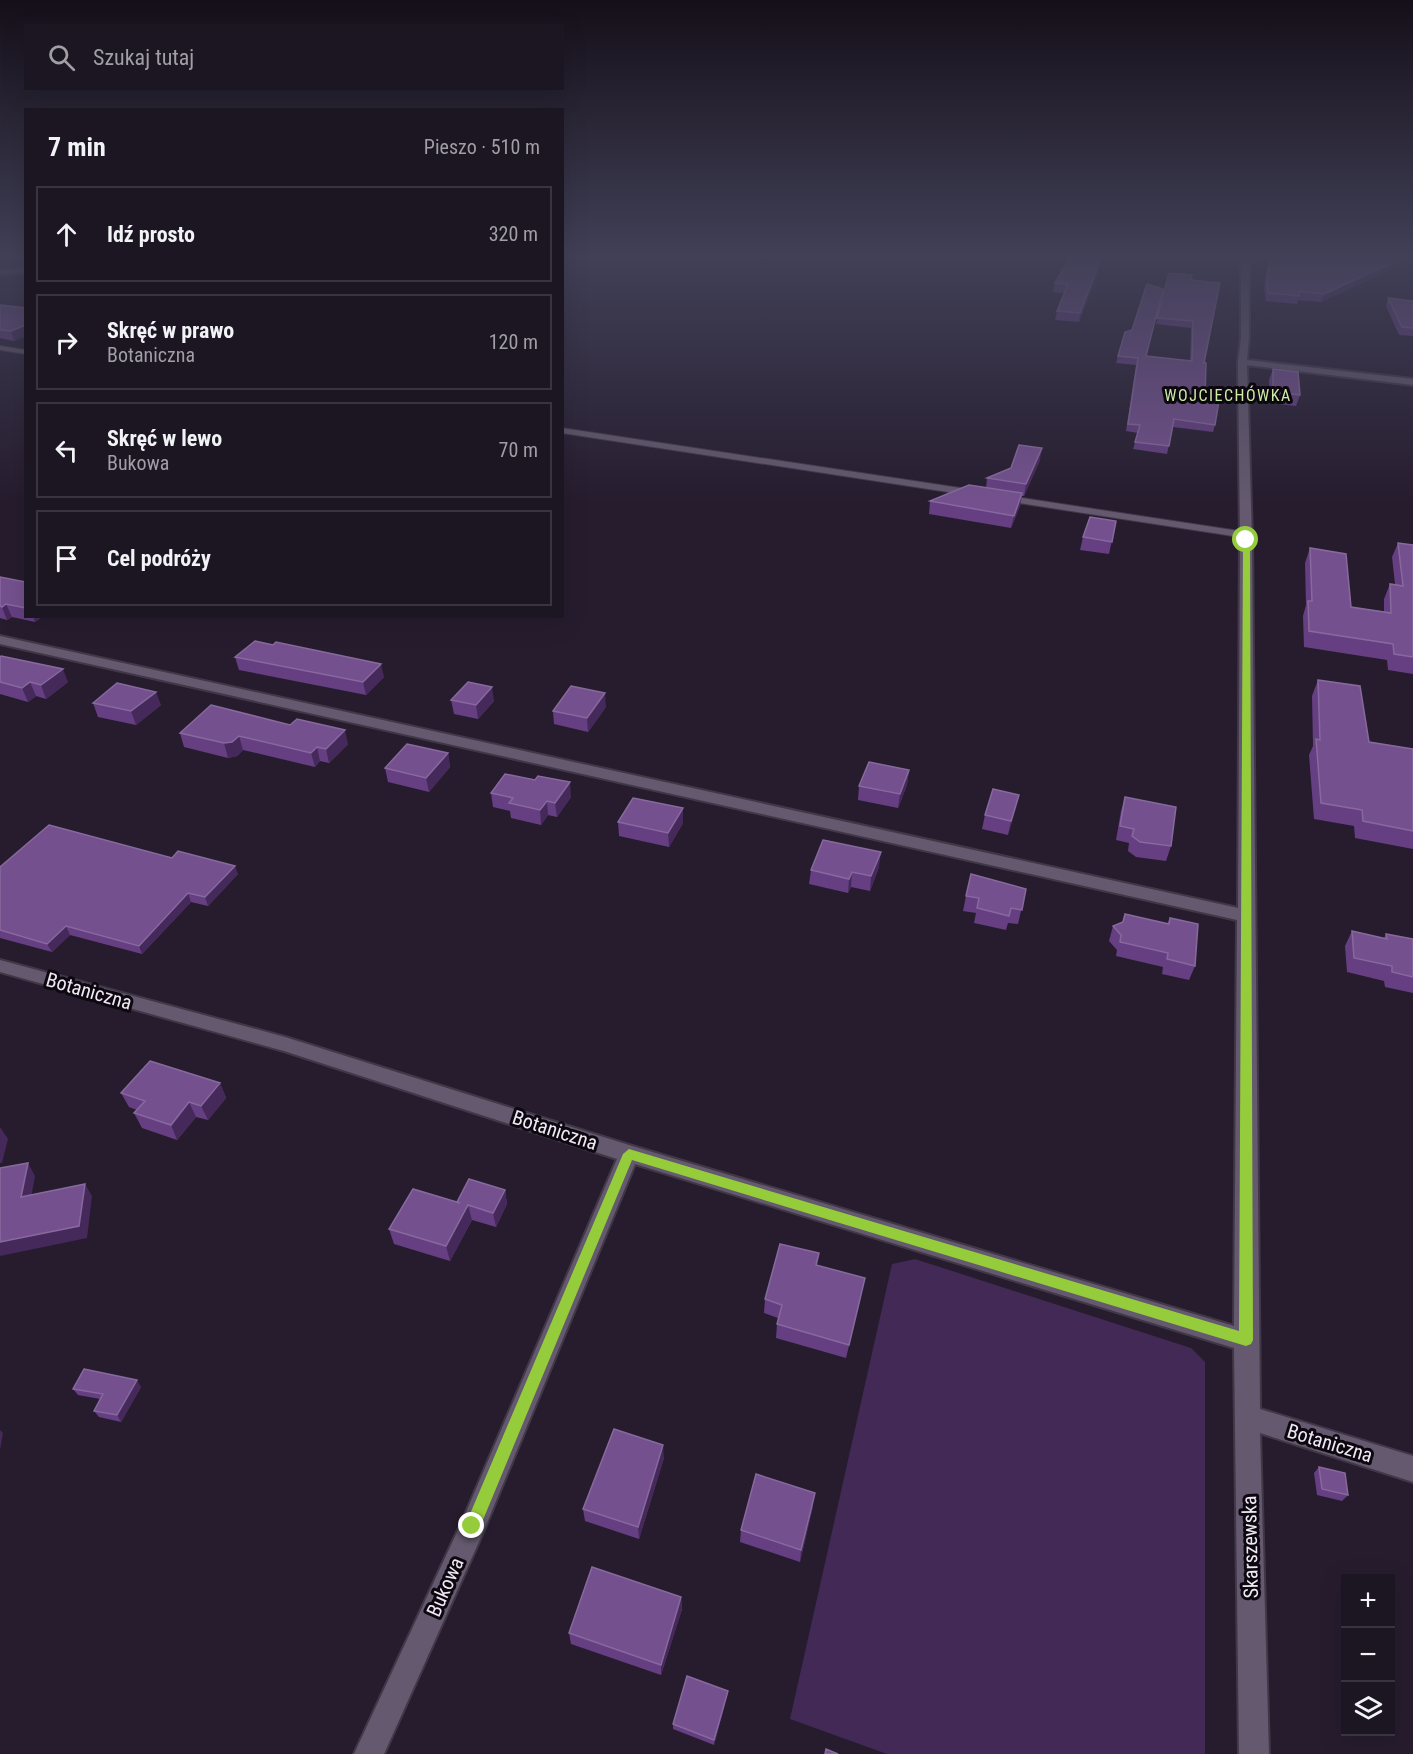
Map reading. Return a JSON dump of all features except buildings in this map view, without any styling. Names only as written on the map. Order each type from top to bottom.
[{"type":"street","name":"Skarszewska","points":[[1245,338],[1242,362],[1246,535],[1246,1340],[1254,1754]]},
{"type":"street","points":[[1242,362],[1413,382]]},
{"type":"street","points":[[0,640],[1245,916]]},
{"type":"street","name":"Botaniczna","points":[[0,966],[285,1044],[629,1154],[1246,1340]]},
{"type":"street","name":"Bukowa","points":[[369,1754],[472,1526],[629,1154]]},
{"type":"street","name":"Botaniczna","points":[[1247,1417],[1413,1469]]},
{"type":"lane","points":[[0,348],[24,352]]},
{"type":"lane","points":[[564,430],[979,494]]},
{"type":"lane","points":[[990,496],[1246,535]]},
{"type":"shaded area","points":[[915,1259],[1191,1348],[1205,1362],[1205,1754],[887,1754],[790,1719],[892,1264]]},
{"type":"district","name":"WOJCIECHÓWKA","points":[[1228,395]]},
{"type":"route","points":[[472,1526],[629,1154],[1246,1340],[1246,540]]}]
